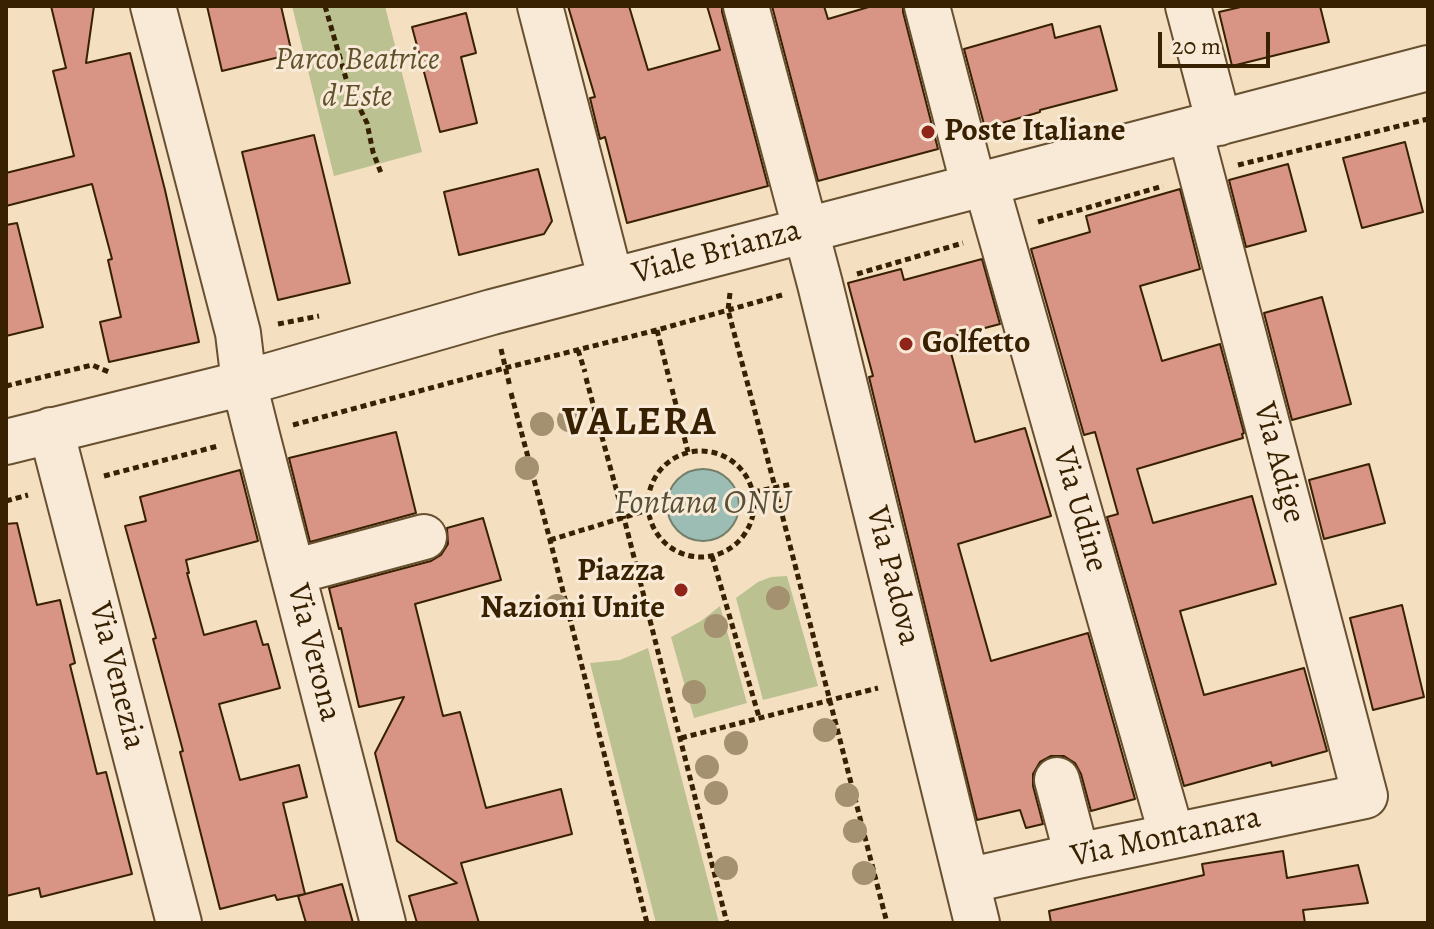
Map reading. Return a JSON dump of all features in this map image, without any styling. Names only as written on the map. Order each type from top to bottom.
[{"type":"street","name":"Via Verona","points":[[153,6],[238,333],[244,383],[257,435],[383,923]]},
{"type":"street","points":[[540,6],[611,281]]},
{"type":"street","name":"Via Padova","points":[[746,6],[820,284],[977,923]]},
{"type":"street","name":"Via Udine","points":[[927,6],[980,185],[1001,233],[1172,836]]},
{"type":"street","name":"Via Adige","points":[[1188,6],[1204,127],[1203,174],[1365,796]]},
{"type":"street","name":"Viale Brianza","points":[[6,442],[244,383],[492,312],[1428,68]]},
{"type":"street","name":"Via Venezia","points":[[51,430],[179,923]]},
{"type":"street","points":[[293,572],[424,537]]},
{"type":"street","points":[[1057,780],[1077,856]]},
{"type":"street","name":"Via Montanara","points":[[967,881],[1365,796]]},
{"type":"path","points":[[325,6],[347,82],[367,123],[381,173]]},
{"type":"path","points":[[6,501],[657,330],[1203,174],[1428,119]]},
{"type":"path","points":[[735,249],[728,310],[887,923]]},
{"type":"path","points":[[657,330],[688,452]]},
{"type":"path","points":[[578,350],[727,923]]},
{"type":"path","points":[[511,393],[647,923]]},
{"type":"path","points":[[708,450],[724,455],[738,464],[754,492],[755,509],[751,526],[735,545],[712,556],[694,557],[677,552],[663,542],[653,527],[648,510],[648,494],[654,479],[670,461],[688,452],[708,450]]},
{"type":"path","points":[[754,492],[792,484]]},
{"type":"path","points":[[550,540],[648,510]]},
{"type":"path","points":[[712,556],[759,717]]},
{"type":"path","points":[[681,738],[917,678]]},
{"type":"green space","name":"Parco Beatrice d'Este","points":[[292,6],[385,6],[422,152],[334,176]]},
{"type":"green space","points":[[787,576],[818,686],[763,700],[736,598],[758,582]]},
{"type":"green space","points":[[720,606],[747,703],[694,718],[671,637],[701,621]]},
{"type":"green space","points":[[648,648],[719,923],[656,923],[590,663],[620,660]]},
{"type":"water","name":"Fontana ONU","points":[[710,469],[729,479],[737,491],[737,519],[729,531],[717,539],[696,541],[677,531],[669,519],[667,498],[677,479],[689,471]]},
{"type":"building","points":[[51,6],[94,6],[86,63],[130,53],[199,342],[109,362],[100,322],[121,317],[108,260],[112,259],[92,184],[6,206],[6,173],[74,156],[53,71],[66,68]]},
{"type":"building","points":[[207,6],[281,6],[292,54],[222,71]]},
{"type":"building","points":[[568,6],[629,6],[648,70],[720,50],[707,6],[722,6],[768,186],[627,223],[605,137],[600,139],[590,98],[595,97]]},
{"type":"building","points":[[772,6],[824,6],[828,19],[872,6],[903,6],[938,149],[818,181]]},
{"type":"building","points":[[1245,6],[1320,6],[1329,42],[1232,66],[1219,12]]},
{"type":"building","points":[[466,13],[476,53],[461,57],[477,123],[440,132],[412,27]]},
{"type":"building","points":[[1052,24],[1055,38],[1100,26],[1117,90],[985,128],[964,49]]},
{"type":"building","points":[[314,135],[350,283],[278,300],[242,152]]},
{"type":"building","points":[[1405,142],[1423,212],[1362,228],[1343,158]]},
{"type":"building","points":[[1288,164],[1306,231],[1246,247],[1229,180]]},
{"type":"building","points":[[538,169],[552,221],[544,234],[459,255],[444,192]]},
{"type":"building","points":[[1180,189],[1200,269],[1140,286],[1162,361],[1220,344],[1244,433],[1243,438],[1137,469],[1153,523],[1252,496],[1276,584],[1180,611],[1204,695],[1304,668],[1327,751],[1272,766],[1271,762],[1184,786],[1107,517],[1118,514],[1095,432],[1084,435],[1031,249],[1090,232],[1086,216]]},
{"type":"building","points":[[17,223],[43,327],[6,336],[6,225]]},
{"type":"building","points":[[982,259],[1000,324],[947,338],[975,442],[1025,428],[1051,516],[958,544],[991,661],[1088,633],[1135,799],[1091,811],[1075,763],[1064,756],[1051,756],[1040,762],[1033,774],[1043,824],[1026,828],[1020,810],[977,820],[869,377],[873,376],[848,283],[901,269],[904,280]]},
{"type":"building","points":[[1322,297],[1351,404],[1292,420],[1264,313]]},
{"type":"building","points":[[396,432],[416,513],[310,542],[289,458]]},
{"type":"building","points":[[1369,464],[1385,523],[1324,539],[1309,480]]},
{"type":"building","points":[[240,470],[258,541],[186,560],[187,573],[204,635],[256,621],[263,645],[268,644],[280,688],[219,704],[240,780],[299,765],[307,797],[283,803],[305,894],[277,900],[275,895],[220,909],[153,639],[156,638],[125,526],[146,521],[140,497]]},
{"type":"building","points":[[483,518],[501,580],[415,604],[443,716],[460,712],[486,808],[561,789],[572,834],[461,863],[479,923],[417,923],[409,896],[457,883],[397,841],[375,753],[404,697],[359,707],[329,588],[431,561],[441,555],[448,544],[447,528]]},
{"type":"building","points":[[17,523],[37,605],[60,600],[75,663],[70,665],[97,774],[106,772],[132,874],[41,897],[39,888],[6,896],[6,524]]},
{"type":"building","points":[[1402,605],[1424,697],[1373,710],[1350,618]]},
{"type":"building","points":[[1283,851],[1287,878],[1358,865],[1368,903],[1303,910],[1305,923],[1051,923],[1049,911],[1204,875],[1202,864]]},
{"type":"building","points":[[342,884],[353,923],[306,923],[298,896]]},
{"type":"place","name":"Poste Italiane","points":[[928,132]]},
{"type":"place","name":"Golfetto","points":[[906,344]]},
{"type":"place","name":"Piazza Nazioni Unite","points":[[681,590]]},
{"type":"district","name":"VALERA","points":[[640,424]]}]
